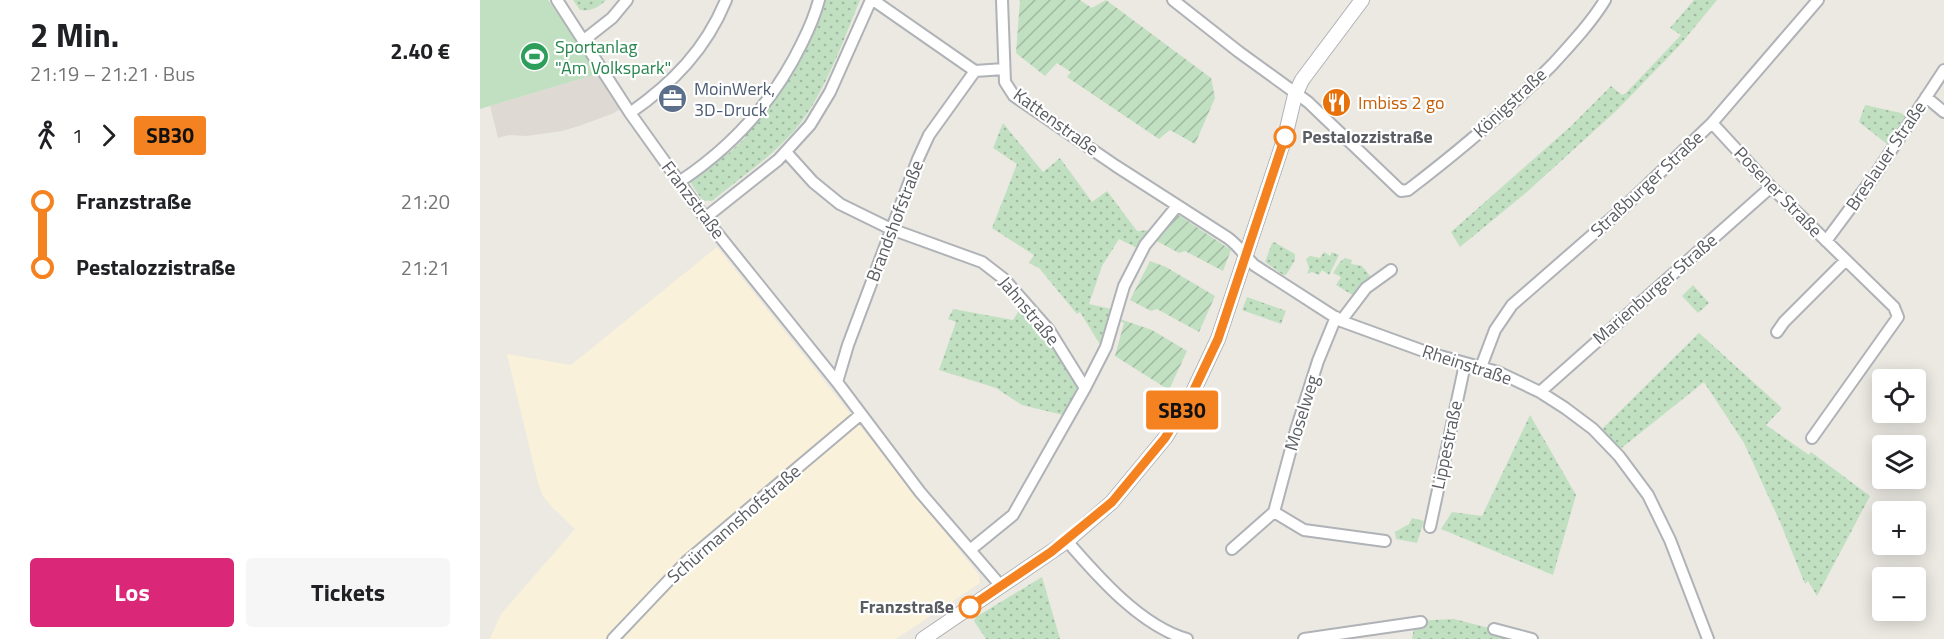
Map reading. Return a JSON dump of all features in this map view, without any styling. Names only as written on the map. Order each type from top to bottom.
[{"type":"street","name":"Franzstraße","points":[[557,0],[630,113],[705,218],[837,382],[920,492],[1001,586]]},
{"type":"street","points":[[584,40],[612,18],[627,0]]},
{"type":"street","points":[[630,113],[679,73],[706,39],[726,0]]},
{"type":"street","points":[[679,182],[707,163],[743,130],[766,103],[795,59],[819,0]]},
{"type":"street","points":[[705,218],[786,153],[810,125],[824,104],[872,0],[975,71],[1004,69]]},
{"type":"street","name":"Kattenstraße","points":[[1002,0],[1005,82],[1014,96],[1228,238],[1242,249],[1246,257]]},
{"type":"street","points":[[923,639],[1067,541],[1112,502],[1165,438],[1192,394],[1218,339],[1285,137],[1295,94],[1302,80],[1362,0]]},
{"type":"street","name":"Straßburger Straße","points":[[1481,367],[1495,330],[1512,305],[1621,210],[1712,123],[1818,0]]},
{"type":"street","points":[[1177,1],[1295,94]]},
{"type":"street","name":"Königstraße","points":[[1295,94],[1308,102],[1401,191],[1408,190],[1521,97],[1569,47],[1600,2]]},
{"type":"street","name":"Breslauer Straße","points":[[1826,241],[1875,175],[1944,70]]},
{"type":"street","name":"Brandshofstraße","points":[[837,382],[891,229],[929,135],[975,71]]},
{"type":"street","points":[[1926,97],[1944,112]]},
{"type":"street","name":"Posener Straße","points":[[1712,123],[1771,187],[1894,307],[1898,317],[1812,438]]},
{"type":"street","name":"Jahnstraße","points":[[786,153],[813,182],[840,204],[891,229],[982,262],[1004,279],[1049,330],[1085,388]]},
{"type":"street","name":"Marienburger Straße","points":[[1540,392],[1771,187]]},
{"type":"street","points":[[970,550],[1013,514],[1106,347],[1124,286],[1145,245],[1177,206]]},
{"type":"street","name":"Rheinstraße","points":[[1246,257],[1265,273],[1339,319],[1428,353],[1498,372],[1540,392],[1593,429],[1619,456],[1648,495],[1670,540],[1708,639]]},
{"type":"street","points":[[1777,332],[1784,322],[1845,261]]},
{"type":"street","points":[[1339,319],[1366,288],[1391,270]]},
{"type":"street","name":"Moselweg","points":[[1274,512],[1317,361],[1339,319]]},
{"type":"street","name":"Lippestraße","points":[[1430,527],[1465,364]]},
{"type":"street","name":"Schürmannshofstraße","points":[[613,639],[687,561],[861,415]]},
{"type":"street","points":[[1232,549],[1274,512],[1304,530],[1385,541]]},
{"type":"street","points":[[1067,541],[1090,567],[1147,621],[1181,638]]},
{"type":"street","points":[[1304,639],[1421,622]]},
{"type":"street","points":[[1494,629],[1532,639]]},
{"type":"shaded area","points":[[597,74],[620,109],[614,113],[562,131],[498,138],[490,106]]},
{"type":"shaded area","points":[[717,247],[979,575],[980,583],[896,639],[490,639],[501,614],[575,529],[543,496],[507,354],[571,365]]},
{"type":"green space","name":"Sportanlag \"Am Volkspark\"","points":[[480,0],[548,0],[594,66],[590,65],[597,74],[480,109]]},
{"type":"green space","points":[[573,0],[606,0],[594,8],[580,10]]},
{"type":"green space","points":[[821,0],[860,0],[817,97],[799,125],[769,156],[712,201],[702,200],[689,180],[725,152],[728,154],[746,137],[743,135],[810,31],[814,33],[823,8],[819,7]]},
{"type":"green space","points":[[1020,0],[1080,0],[1092,8],[1106,0],[1211,78],[1215,98],[1195,144],[1170,130],[1159,139],[1067,77],[1071,72],[1057,63],[1045,76],[1016,53]]},
{"type":"green space","points":[[1694,0],[1717,0],[1679,46],[1617,110],[1528,191],[1460,247],[1451,232],[1570,127],[1611,86],[1622,95],[1626,93],[1681,35],[1670,28]]},
{"type":"green space","points":[[1865,105],[1901,113],[1905,116],[1887,144],[1859,122]]},
{"type":"green space","points":[[1003,123],[1043,172],[1060,158],[1092,202],[1107,191],[1137,231],[1152,230],[1139,249],[1119,239],[1102,266],[1089,304],[1116,310],[1104,351],[1080,312],[1077,314],[1039,268],[1029,263],[1034,255],[992,228],[1017,164],[993,148]]},
{"type":"green space","points":[[1177,214],[1231,250],[1223,271],[1185,251],[1179,253],[1151,238]]},
{"type":"green space","points":[[1274,242],[1295,254],[1295,260],[1286,275],[1265,262]]},
{"type":"green space","points":[[1324,252],[1330,256],[1332,252],[1339,255],[1329,275],[1322,270],[1319,275],[1312,272],[1307,274],[1309,268],[1306,259],[1310,256],[1320,258]]},
{"type":"green space","points":[[1345,258],[1352,260],[1351,264],[1362,266],[1371,277],[1354,296],[1336,285],[1341,277],[1333,273]]},
{"type":"green space","points":[[1150,261],[1166,267],[1215,296],[1199,332],[1157,309],[1151,311],[1130,300]]},
{"type":"green space","points":[[1693,285],[1709,303],[1698,313],[1682,296]]},
{"type":"green space","points":[[1247,297],[1286,311],[1281,324],[1242,310]]},
{"type":"green space","points":[[1025,301],[1083,384],[1063,415],[1022,405],[996,388],[939,370],[956,322],[948,319],[953,309],[1013,320]]},
{"type":"green space","points":[[1114,317],[1152,330],[1187,351],[1169,390],[1115,356],[1124,323]]},
{"type":"green space","points":[[1699,333],[1782,408],[1766,425],[1809,455],[1811,452],[1870,496],[1817,596],[1808,581],[1805,584],[1744,443],[1704,382],[1619,450],[1601,430]]},
{"type":"green space","points":[[1530,415],[1576,495],[1553,575],[1441,529],[1452,512],[1482,516]]},
{"type":"green space","points":[[1412,518],[1424,521],[1417,543],[1396,539],[1395,532],[1409,524]]},
{"type":"green space","points":[[1042,577],[1060,639],[986,639],[974,621],[976,617]]},
{"type":"green space","points":[[1454,619],[1532,639],[1412,639],[1415,621]]},
{"type":"bus line","name":"SB30","points":[[970,607],[1067,541],[1112,502],[1165,438],[1192,394],[1218,339],[1285,137]]},
{"type":"place","name":"Sportanlag \"Am Volkspark\"","points":[[534,57]]},
{"type":"place","name":"MoinWerk, 3D-Druck","points":[[673,99]]},
{"type":"place","name":"Imbiss 2 go","points":[[1337,103]]},
{"type":"place","name":"Pestalozzistraße","points":[[1285,137]]},
{"type":"place","name":"Franzstraße","points":[[970,607]]}]
